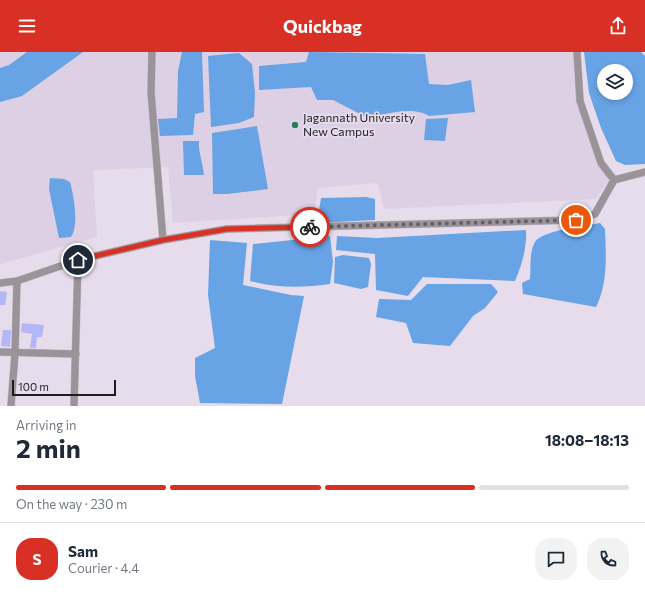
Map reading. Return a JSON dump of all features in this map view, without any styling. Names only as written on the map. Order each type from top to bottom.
[{"type":"street","points":[[152,52],[151,92],[163,240]]},
{"type":"street","points":[[577,52],[580,101],[601,163],[614,180]]},
{"type":"street","points":[[0,283],[18,281],[78,260],[163,240],[227,229],[576,220],[595,214],[614,180],[645,172]]},
{"type":"street","points":[[74,406],[78,260]]},
{"type":"street","points":[[11,406],[18,281]]},
{"type":"street","points":[[0,352],[76,354]]},
{"type":"shaded area","name":"Jagannath University New Campus","points":[[0,52],[574,52],[575,83],[609,181],[595,199],[384,209],[378,183],[318,188],[314,214],[173,223],[168,167],[93,170],[97,237],[0,264]]},
{"type":"water","points":[[27,52],[83,52],[22,96],[0,102],[0,68],[9,65]]},
{"type":"water","points":[[182,52],[202,52],[204,112],[195,114],[193,135],[160,136],[158,119],[177,118],[178,71]]},
{"type":"water","points":[[309,52],[425,54],[429,84],[448,85],[471,80],[475,112],[429,116],[416,111],[408,111],[383,115],[370,119],[333,100],[317,100],[311,87],[259,90],[259,66],[306,62]]},
{"type":"water","points":[[584,52],[641,52],[645,56],[645,164],[625,165],[616,161],[601,128],[589,93]]},
{"type":"water","points":[[239,53],[252,64],[255,93],[254,117],[239,123],[211,127],[208,56]]},
{"type":"water","points":[[448,118],[445,141],[424,140],[426,119]]},
{"type":"water","points":[[257,126],[268,189],[227,194],[213,194],[212,133]]},
{"type":"water","points":[[183,141],[199,141],[204,175],[184,175]]},
{"type":"water","points":[[50,178],[64,179],[70,182],[75,218],[75,226],[71,237],[59,238],[49,189]]},
{"type":"water","points":[[366,197],[375,199],[375,220],[317,223],[321,198]]},
{"type":"water","points":[[600,223],[605,229],[606,249],[603,288],[596,307],[523,294],[522,283],[530,279],[532,250],[535,242],[539,238],[546,234]]},
{"type":"water","points":[[526,230],[524,256],[515,281],[423,277],[408,296],[376,290],[375,254],[336,250],[337,236],[377,238]]},
{"type":"water","points":[[330,236],[333,262],[330,284],[290,287],[250,281],[253,244]]},
{"type":"water","points":[[210,240],[247,243],[243,285],[291,295],[304,296],[282,404],[200,403],[195,376],[195,358],[215,348],[208,295]]},
{"type":"water","points":[[343,255],[369,258],[371,264],[368,287],[361,289],[334,283],[335,257]]},
{"type":"water","points":[[427,284],[491,284],[498,292],[485,308],[473,316],[450,346],[413,343],[406,323],[376,317],[379,299],[411,300]]},
{"type":"building","points":[[0,291],[7,292],[5,305],[0,305]]},
{"type":"building","points":[[22,323],[44,325],[42,337],[37,337],[36,348],[30,348],[32,334],[21,332]]},
{"type":"building","points":[[3,330],[11,330],[10,347],[1,346]]},
{"type":"way so far","points":[[310,227],[576,220]]},
{"type":"place","name":"Jagannath University New Campus","points":[[295,125]]},
{"type":"route","points":[[78,260],[163,240],[227,229],[310,227]]}]
